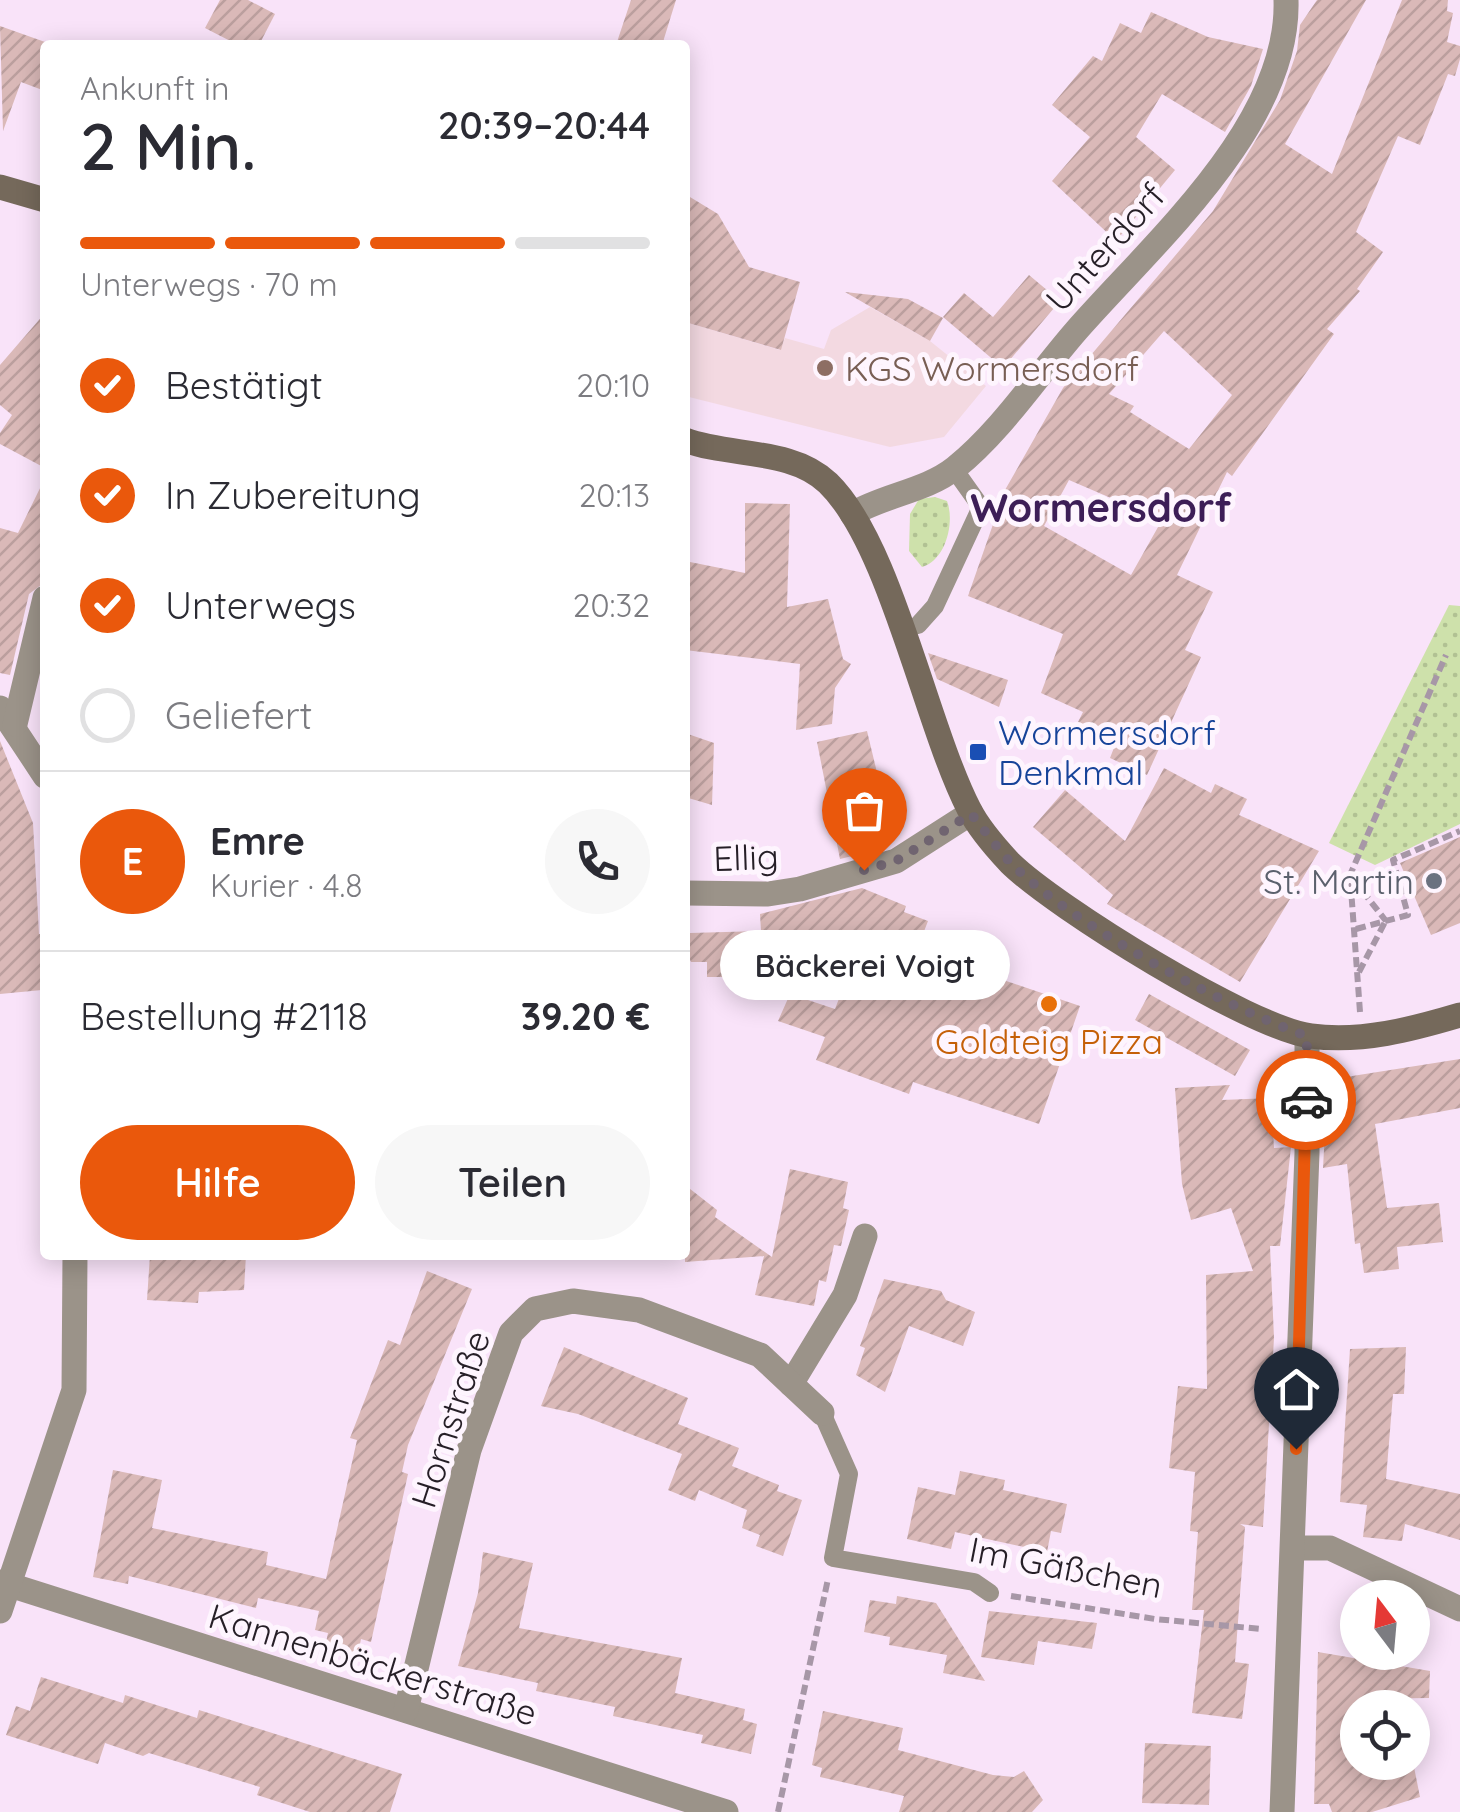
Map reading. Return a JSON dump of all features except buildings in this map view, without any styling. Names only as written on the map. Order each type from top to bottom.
[{"type":"main road","points":[[0,187],[40,199]]},
{"type":"main road","points":[[690,442],[794,462],[827,482],[852,514],[874,558],[930,721],[971,814],[1011,863],[1082,918],[1257,1019],[1307,1036],[1361,1038],[1460,1015]]},
{"type":"street","name":"Unterdorf","points":[[852,514],[954,468],[1008,414],[1223,168],[1267,88],[1287,18],[1286,0]]},
{"type":"street","points":[[40,614],[7,716],[40,768]]},
{"type":"street","name":"Ellig","points":[[690,893],[768,894],[800,889],[896,861],[971,814]]},
{"type":"street","points":[[1282,1812],[1307,1036]]},
{"type":"street","points":[[791,1384],[845,1295],[865,1236]]},
{"type":"street","points":[[0,1611],[4,1584],[74,1390],[75,1260]]},
{"type":"street","name":"Hornstraße","points":[[406,1710],[470,1450],[512,1333],[536,1309],[573,1301],[640,1310],[760,1355],[822,1413]]},
{"type":"street","points":[[1293,1548],[1330,1548],[1460,1609]]},
{"type":"street","name":"Kannenbäckerstraße","points":[[4,1584],[726,1812]]},
{"type":"lane","points":[[918,625],[935,606],[981,506],[954,468]]},
{"type":"lane","name":"Hornstraße","points":[[822,1413],[849,1474],[833,1558]]},
{"type":"lane","name":"Im Gäßchen","points":[[833,1558],[974,1582],[990,1593]]},
{"type":"path","points":[[1361,1038],[1350,875],[1446,655]]},
{"type":"path","points":[[1356,929],[1408,915],[1392,860],[1460,831]]},
{"type":"path","points":[[1350,875],[1386,921]]},
{"type":"path","points":[[1358,972],[1386,921]]},
{"type":"path","points":[[778,1812],[833,1558]]},
{"type":"path","name":"Im Gäßchen","points":[[990,1593],[1155,1619],[1287,1630]]},
{"type":"shaded area","name":"KGS Wormersdorf","points":[[870,307],[930,341],[986,386],[944,437],[890,447],[690,397],[690,323],[780,350],[785,338],[824,349],[831,330]]},
{"type":"green space","points":[[935,497],[947,501],[949,529],[943,549],[922,567],[909,551],[910,514],[919,499]]},
{"type":"green space","points":[[1449,605],[1460,606],[1460,824],[1375,865],[1329,843]]},
{"type":"way so far","points":[[864,870],[896,861],[971,814],[1011,863],[1082,918],[1257,1019],[1307,1036],[1306,1100]]},
{"type":"place","name":"KGS Wormersdorf","points":[[825,368]]},
{"type":"place","name":"Wormersdorf Denkmal","points":[[978,752]]},
{"type":"place","name":"Bäckerei Voigt","points":[[864,870]]},
{"type":"place","name":"St. Martin","points":[[1434,881]]},
{"type":"place","name":"Goldteig Pizza","points":[[1049,1004]]},
{"type":"district","name":"Wormersdorf","points":[[1101,507]]},
{"type":"route","points":[[1296,1449],[1306,1100]]}]
